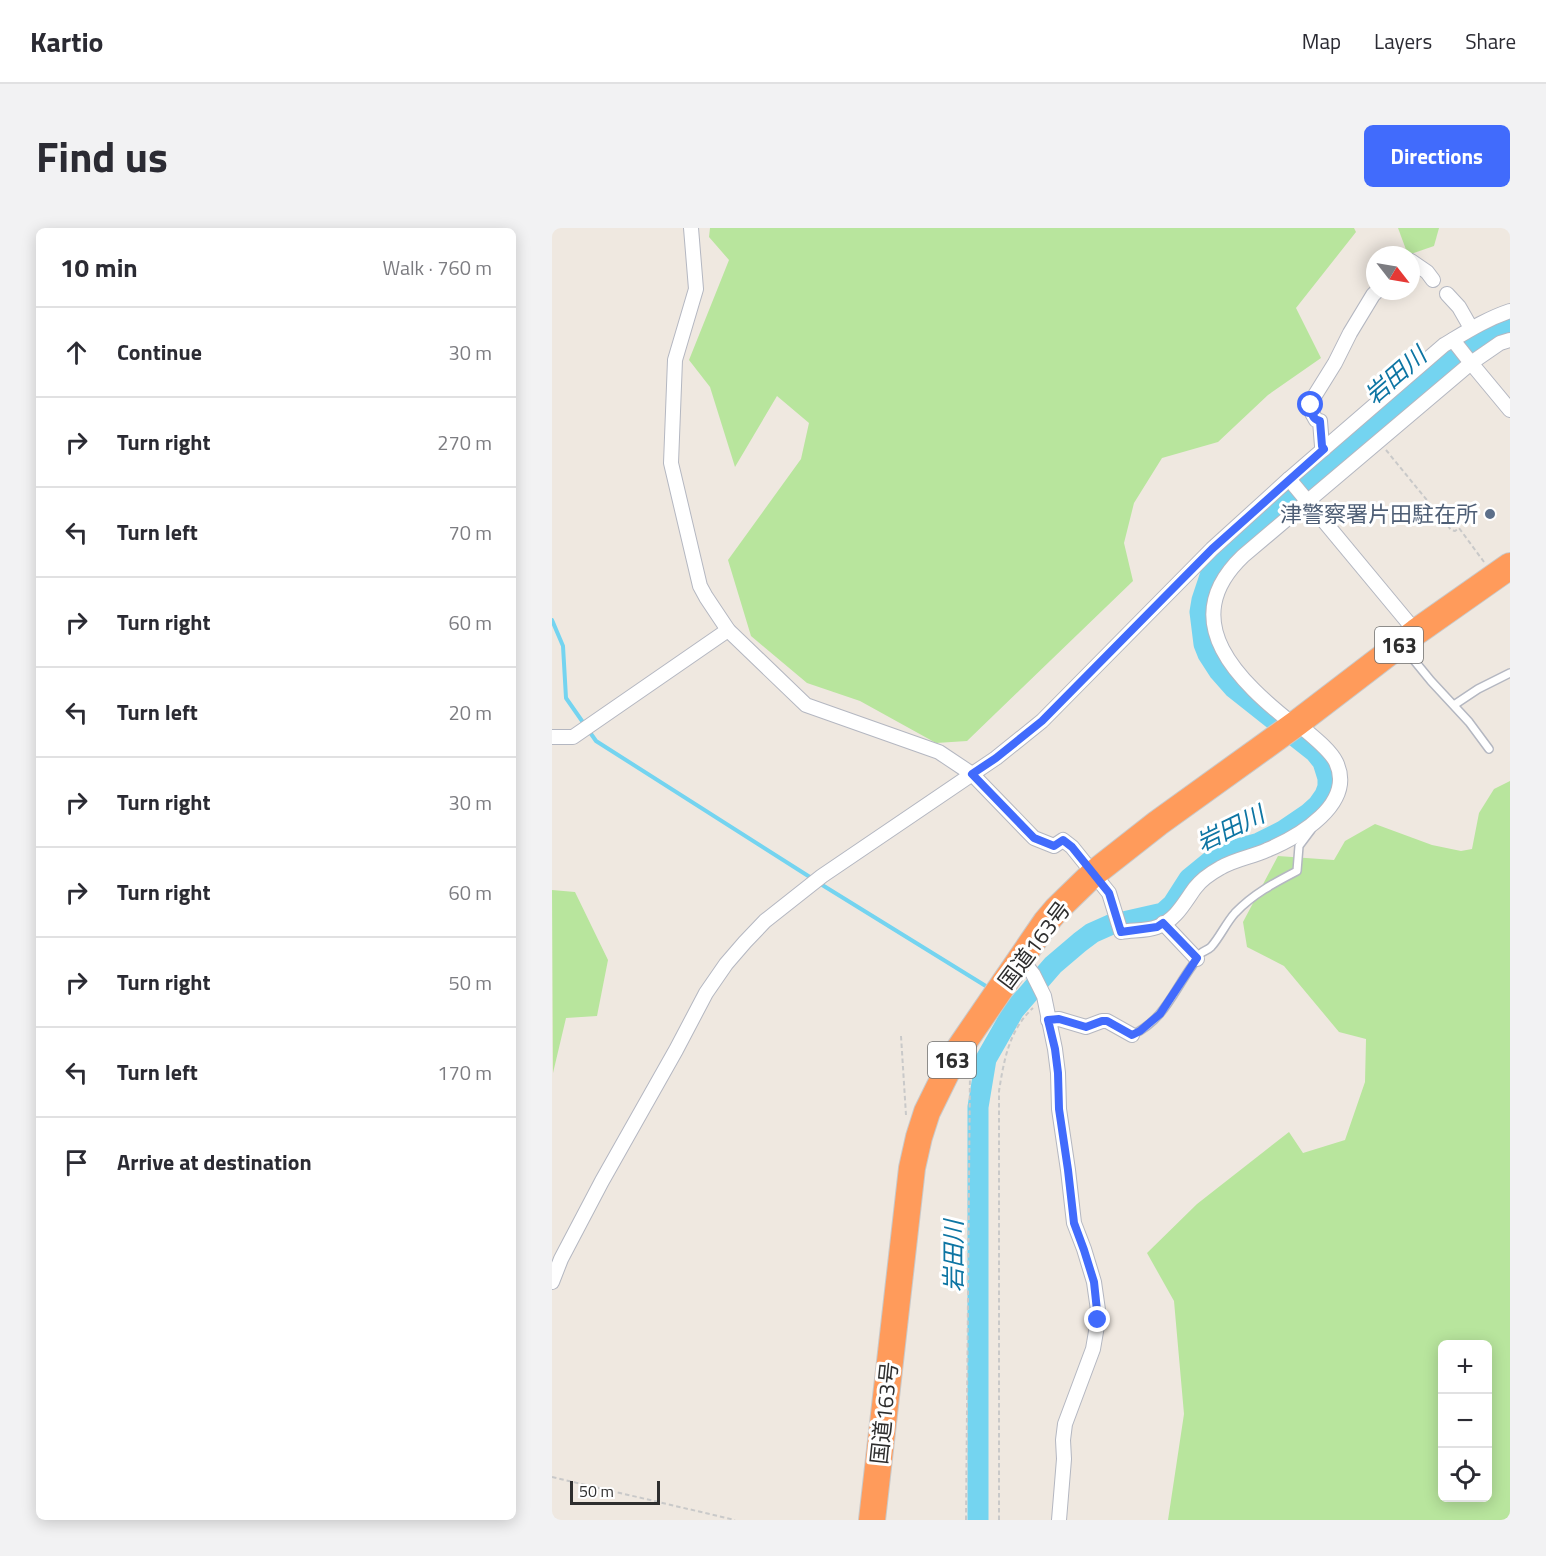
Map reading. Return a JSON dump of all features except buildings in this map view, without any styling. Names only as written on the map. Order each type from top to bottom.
[{"type":"highway","name":"国道163号","points":[[872,1520],[912,1168],[927,1112],[939,1084],[961,1046],[1027,966],[1046,922],[1093,874],[1158,823],[1502,571]]},
{"type":"street","points":[[691,228],[696,290],[675,360],[671,463],[700,586],[706,597],[728,630],[806,705],[939,752],[972,774],[1034,838],[1054,846],[1063,840],[1072,847],[1109,893],[1121,932],[1157,927],[1178,913],[1197,886],[1219,868],[1268,850],[1299,834],[1326,813],[1336,796],[1338,770],[1327,750],[1291,727],[1257,695],[1230,662],[1219,642],[1215,632],[1214,609],[1222,583],[1243,556],[1469,362],[1500,343],[1510,340]]},
{"type":"street","points":[[1420,267],[1434,280]]},
{"type":"street","points":[[1447,294],[1459,307],[1471,328]]},
{"type":"street","points":[[1324,449],[1320,421],[1312,416],[1312,400],[1370,300]]},
{"type":"street","points":[[552,1282],[561,1259],[602,1181],[706,993],[744,942],[765,921],[822,876],[996,758],[1042,721],[1212,549],[1324,449],[1444,345],[1456,342],[1471,328],[1486,320],[1510,311]]},
{"type":"street","points":[[1456,342],[1469,362],[1510,410]]},
{"type":"street","points":[[1291,480],[1409,638]]},
{"type":"street","points":[[552,737],[573,737],[728,630]]},
{"type":"street","points":[[1163,923],[1197,958]]},
{"type":"street","points":[[1027,966],[1044,998],[1055,1049],[1059,1109],[1074,1223],[1094,1282],[1098,1310],[1093,1349],[1065,1424],[1059,1520]]},
{"type":"street","points":[[1048,1020],[1059,1019],[1086,1027],[1107,1021],[1132,1035]]},
{"type":"lane","points":[[1409,638],[1431,681],[1469,722],[1489,748]]},
{"type":"lane","points":[[1454,705],[1478,689],[1510,674]]},
{"type":"lane","points":[[1132,1035],[1160,1014],[1197,958],[1209,949],[1234,914],[1257,893],[1297,871],[1299,846],[1315,822]]},
{"type":"path","points":[[1378,441],[1451,530],[1455,531],[1459,528],[1502,571]]},
{"type":"path","points":[[999,1520],[999,1091],[1010,1042],[1020,1023],[1044,998]]},
{"type":"path","points":[[961,1046],[969,1060],[966,1520]]},
{"type":"path","points":[[552,1477],[735,1520]]},
{"type":"green space","points":[[710,228],[1354,228],[1356,232],[1296,308],[1321,358],[1268,395],[1218,442],[1162,458],[1134,503],[1124,543],[1133,581],[967,741],[936,743],[860,701],[807,683],[751,636],[728,560],[801,459],[809,423],[777,396],[735,467],[710,387],[689,360],[729,260],[709,237]]},
{"type":"green space","points":[[1398,228],[1439,228],[1434,246],[1420,251],[1420,246],[1405,246]]},
{"type":"green space","points":[[1510,781],[1510,1520],[1168,1520],[1184,1414],[1174,1301],[1147,1253],[1197,1204],[1289,1132],[1303,1153],[1345,1140],[1365,1082],[1366,1039],[1339,1032],[1284,966],[1247,947],[1243,922],[1278,856],[1334,860],[1345,841],[1375,824],[1432,845],[1461,851],[1472,849],[1479,813],[1494,789]]},
{"type":"green space","points":[[552,890],[575,892],[608,960],[597,1016],[566,1018],[553,1073]]},
{"type":"waterway","name":"岩田川","points":[[978,1520],[978,1107],[986,1059],[1014,1010],[1053,965],[1080,942],[1092,933],[1110,925],[1163,913],[1173,904],[1189,879],[1211,861],[1224,853],[1259,843],[1283,831],[1318,805],[1328,787],[1323,762],[1315,752],[1234,688],[1208,654],[1204,644],[1200,612],[1210,576],[1227,552],[1457,355],[1510,325]]},
{"type":"waterway","points":[[552,620],[563,646],[566,698],[596,741],[813,879]]},
{"type":"waterway","points":[[819,883],[989,988]]},
{"type":"waterway","points":[[1005,1002],[1014,1010]]},
{"type":"place","name":"津警察署片田駐在所","points":[[1490,514]]},
{"type":"route","points":[[1098,1320],[1094,1282],[1074,1223],[1059,1109],[1055,1049],[1048,1020],[1059,1019],[1086,1027],[1107,1021],[1132,1035],[1160,1014],[1197,958],[1163,923],[1157,927],[1121,932],[1109,893],[1072,847],[1063,840],[1054,846],[1034,838],[972,774],[1042,721],[1212,549],[1324,449],[1320,421],[1312,416],[1311,405]]}]
